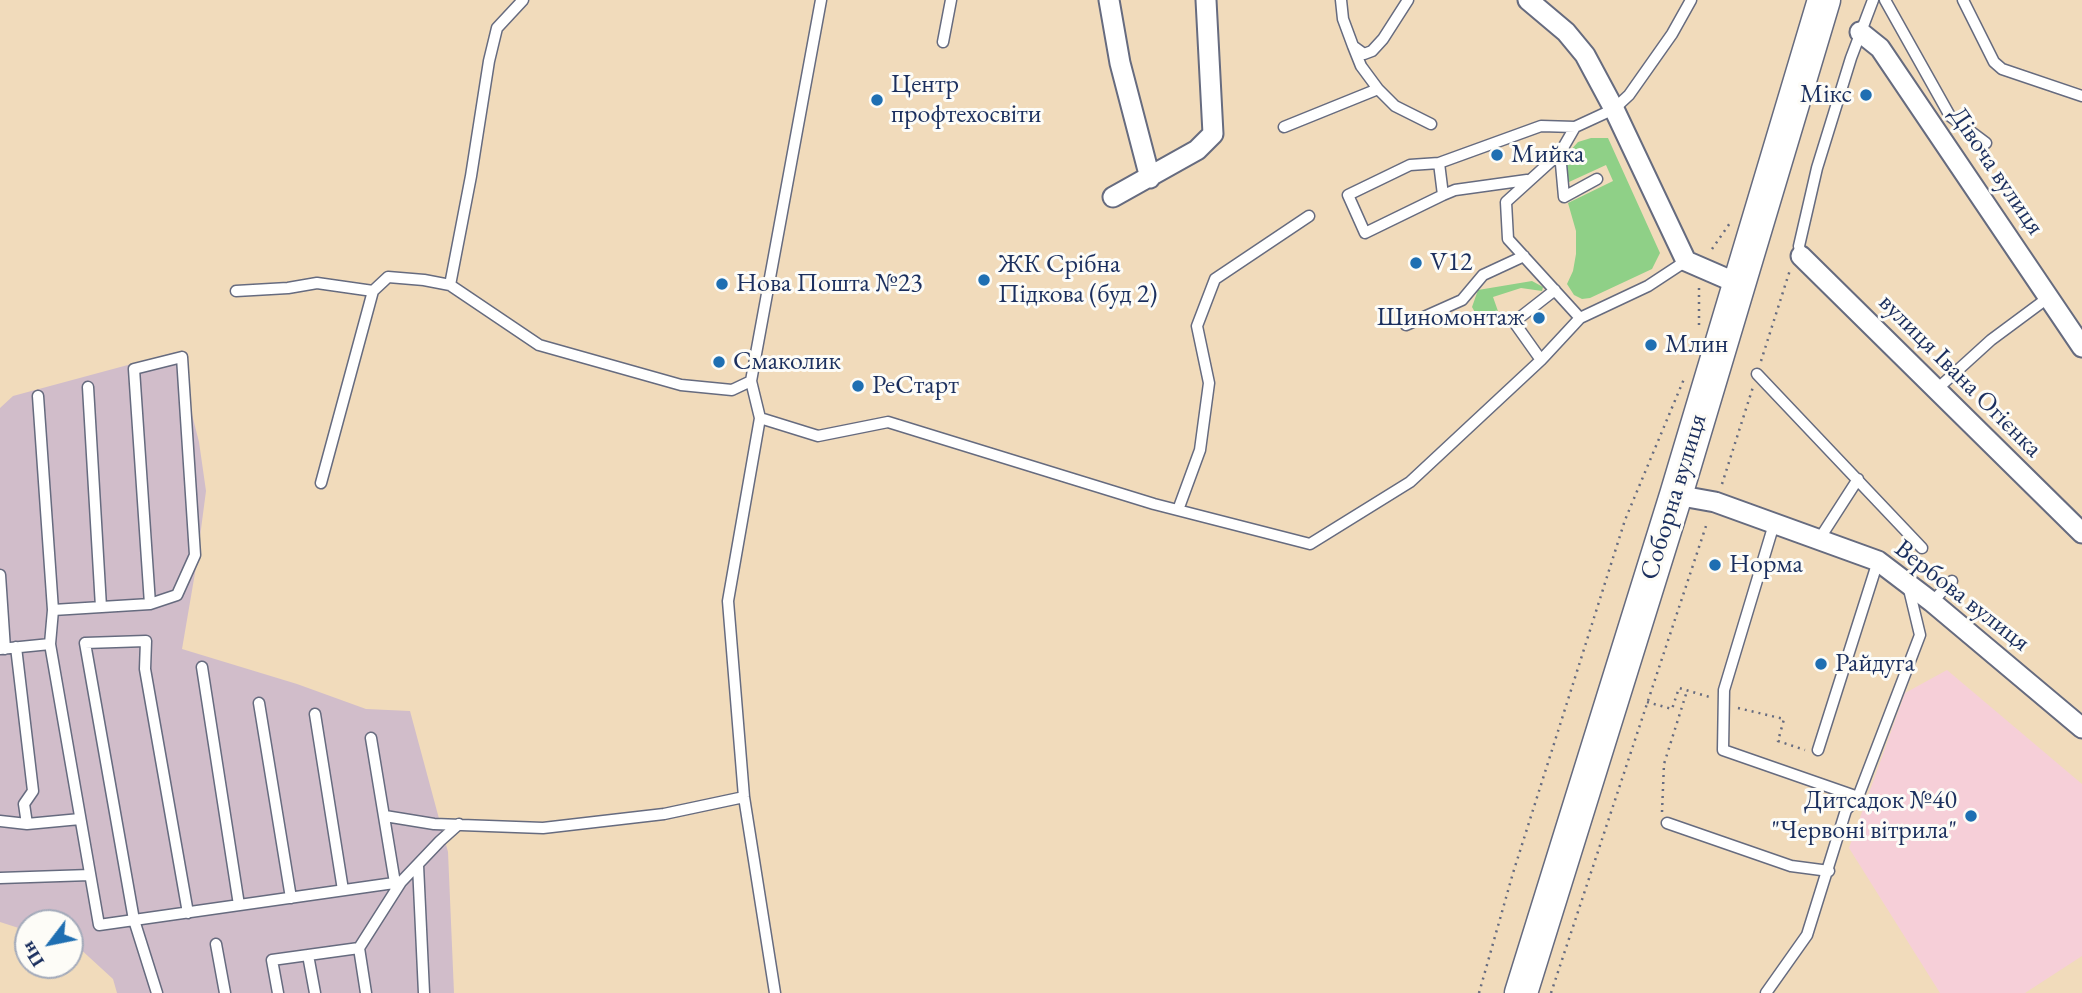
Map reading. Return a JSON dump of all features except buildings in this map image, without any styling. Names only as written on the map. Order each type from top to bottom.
[{"type":"main road","name":"Соборна вулиця","points":[[1521,993],[1676,495],[1824,0]]},
{"type":"street","points":[[1109,0],[1120,63],[1150,178]]},
{"type":"street","points":[[1113,197],[1197,150],[1213,134],[1206,0]]},
{"type":"street","points":[[1533,2],[1566,32],[1585,55],[1614,109],[1686,261],[1739,284]]},
{"type":"street","name":"Дівоча вулиця","points":[[1860,32],[1880,48],[2082,347]]},
{"type":"street","name":"вулиця Івана Огієнка","points":[[1801,256],[2082,533]]},
{"type":"street","name":"Вербова вулиця","points":[[1676,495],[1715,502],[1878,561],[1933,602],[2082,728]]},
{"type":"lane","points":[[450,285],[497,28],[523,0]]},
{"type":"lane","points":[[775,993],[744,797],[728,601],[760,418],[751,381],[821,0]]},
{"type":"lane","points":[[943,41],[951,0]]},
{"type":"lane","points":[[1341,0],[1343,19],[1361,66],[1395,106],[1431,124]]},
{"type":"lane","points":[[1353,46],[1364,54],[1372,51],[1408,0]]},
{"type":"lane","points":[[1527,180],[1455,190],[1365,233],[1348,195],[1410,165],[1439,163],[1541,125],[1575,127],[1614,109],[1629,95],[1672,34],[1691,0]]},
{"type":"lane","points":[[1801,256],[1799,246],[1817,168],[1860,32],[1873,0]]},
{"type":"lane","points":[[1885,0],[1950,117],[1986,143]]},
{"type":"lane","points":[[1963,0],[1989,53],[2002,69],[2082,96]]},
{"type":"lane","points":[[1284,127],[1378,89]]},
{"type":"lane","points":[[1575,127],[1560,153],[1527,180],[1506,202],[1508,239],[1580,318]]},
{"type":"lane","points":[[1560,153],[1564,197],[1597,179]]},
{"type":"lane","points":[[1439,163],[1443,195]]},
{"type":"lane","points":[[1178,510],[1200,450],[1209,383],[1197,326],[1215,279],[1309,216]]},
{"type":"lane","points":[[1406,325],[1462,300],[1483,275],[1524,256]]},
{"type":"lane","points":[[760,418],[818,436],[888,422],[1178,510],[1310,544],[1410,482],[1541,360],[1580,318],[1648,286],[1686,261]]},
{"type":"lane","points":[[321,483],[373,291],[388,276],[450,285],[539,345],[681,385],[732,390],[751,381]]},
{"type":"lane","points":[[236,291],[288,288],[317,283],[373,291]]},
{"type":"lane","points":[[1541,360],[1514,322],[1555,290]]},
{"type":"lane","points":[[1936,390],[1991,340],[2049,297]]},
{"type":"lane","points":[[52,610],[150,604],[177,595],[195,555],[182,357],[134,369],[150,604]]},
{"type":"lane","points":[[1757,374],[1922,548]]},
{"type":"lane","points":[[88,387],[101,607]]},
{"type":"lane","points":[[38,396],[52,610],[50,644],[99,925],[398,882]]},
{"type":"lane","points":[[1820,538],[1858,479]]},
{"type":"lane","points":[[1774,524],[1724,690],[1723,750],[1858,797]]},
{"type":"lane","points":[[1818,750],[1878,561]]},
{"type":"lane","points":[[0,575],[7,648],[33,791],[24,804],[27,824]]},
{"type":"lane","points":[[1933,602],[1952,581]]},
{"type":"lane","points":[[1766,993],[1807,935],[1846,810],[1858,797],[1920,635],[1907,582]]},
{"type":"lane","points":[[157,993],[134,920],[85,643],[146,641],[145,669],[188,912]]},
{"type":"lane","points":[[7,648],[50,644]]},
{"type":"lane","points":[[202,667],[239,905]]},
{"type":"lane","points":[[259,703],[291,898]]},
{"type":"lane","points":[[315,714],[343,890]]},
{"type":"lane","points":[[371,738],[398,882]]},
{"type":"lane","points":[[385,816],[434,824],[542,828],[664,814],[744,797]]},
{"type":"lane","points":[[0,821],[27,824],[80,819]]},
{"type":"lane","points":[[1667,823],[1791,866],[1829,871]]},
{"type":"lane","points":[[366,993],[359,948],[398,882],[459,824]]},
{"type":"lane","points":[[418,864],[424,993]]},
{"type":"lane","points":[[0,878],[90,874]]},
{"type":"lane","points":[[216,944],[225,993]]},
{"type":"lane","points":[[278,993],[272,960],[359,948]]},
{"type":"lane","points":[[308,955],[315,993]]},
{"type":"path","points":[[1699,286],[1700,338]]},
{"type":"path","points":[[1479,993],[1513,873],[1625,520],[1686,373]]},
{"type":"path","points":[[1550,993],[1576,924],[1706,526]]},
{"type":"path","points":[[1647,702],[1672,709],[1679,688],[1705,696]]},
{"type":"path","points":[[1667,823],[1661,820],[1664,764],[1687,691]]},
{"type":"path","points":[[1724,702],[1733,707],[1784,719],[1778,741],[1810,752],[1818,750]]},
{"type":"shaded area","points":[[176,352],[199,442],[206,491],[182,649],[297,684],[366,709],[410,711],[448,852],[454,993],[117,993],[113,979],[84,952],[84,909],[14,909],[14,926],[0,922],[0,408],[13,396]]},
{"type":"shaded area","name":"Дитсадок №40 \"Червоні вітрила\"","points":[[1947,670],[2082,784],[2082,956],[2025,993],[1940,993],[1849,848],[1905,693]]},
{"type":"green space","points":[[1591,138],[1608,138],[1660,253],[1652,269],[1590,298],[1582,299],[1574,295],[1567,284],[1576,254],[1576,231],[1568,203],[1613,181],[1606,165],[1569,182],[1565,176],[1564,165],[1569,152],[1578,142]]},
{"type":"green space","points":[[1532,281],[1543,287],[1542,291],[1521,288],[1493,297],[1499,314],[1481,323],[1472,307],[1478,290]]},
{"type":"place","name":"Мікс","points":[[1866,95]]},
{"type":"place","name":"Центр профтехосвіти","points":[[877,100]]},
{"type":"place","name":"Мийка","points":[[1497,155]]},
{"type":"place","name":"V12","points":[[1416,263]]},
{"type":"place","name":"ЖК Срібна Підкова (буд 2)","points":[[984,280]]},
{"type":"place","name":"Нова Пошта №23","points":[[722,284]]},
{"type":"place","name":"Шиномонтаж","points":[[1539,318]]},
{"type":"place","name":"Млин","points":[[1651,345]]},
{"type":"place","name":"Смаколик","points":[[719,362]]},
{"type":"place","name":"РеСтарт","points":[[858,386]]},
{"type":"place","name":"Норма","points":[[1715,565]]},
{"type":"place","name":"Райдуга","points":[[1821,664]]},
{"type":"place","name":"Дитсадок №40 \"Червоні вітрила\"","points":[[1971,816]]}]
